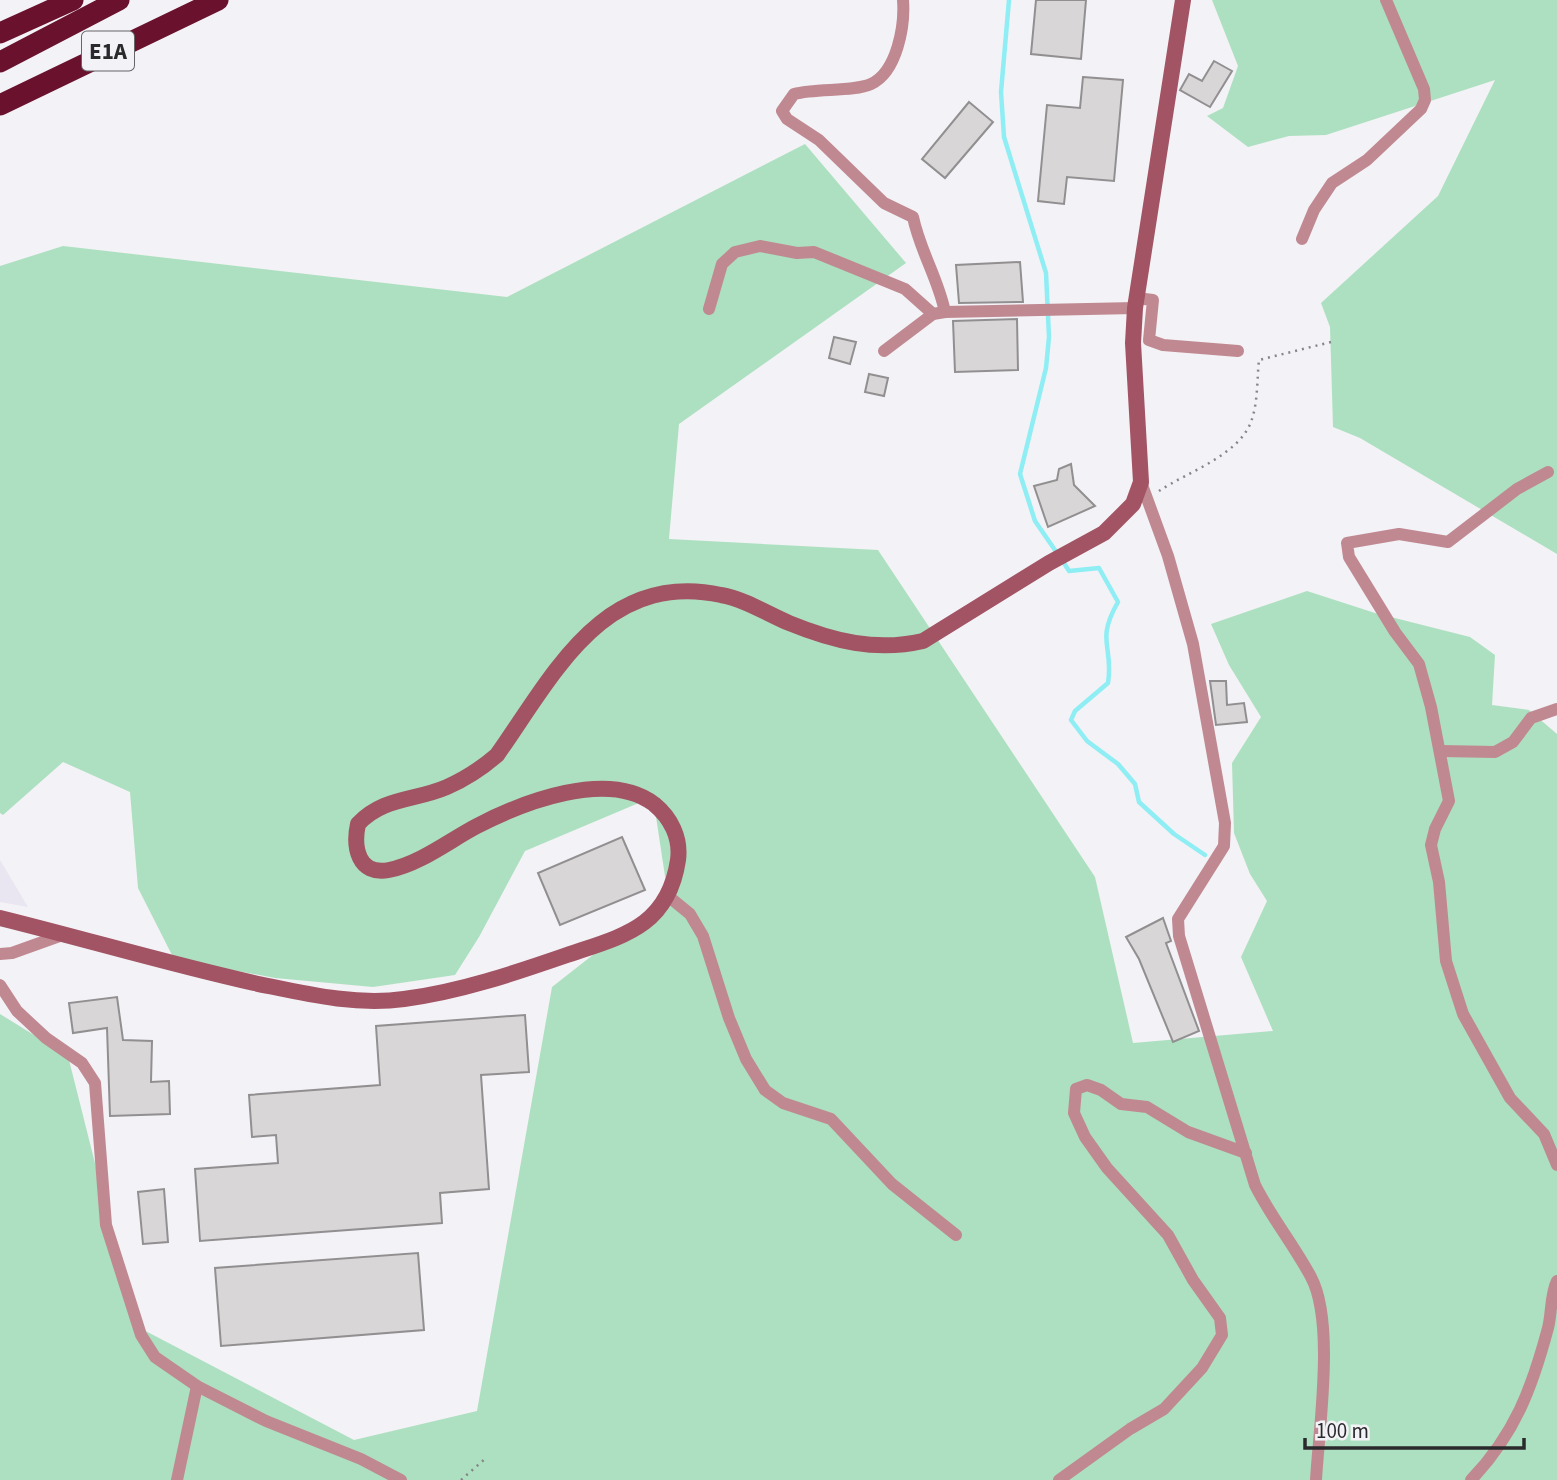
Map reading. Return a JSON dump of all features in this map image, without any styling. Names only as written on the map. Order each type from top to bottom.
[{"type":"highway","points":[[0,33],[73,0]]},
{"type":"highway","name":"E1A","points":[[0,62],[119,0]]},
{"type":"highway","name":"E1A","points":[[0,105],[218,0]]},
{"type":"street","points":[[903,0],[902,33],[887,68],[872,84],[794,94],[782,111],[787,119],[819,139],[884,203],[913,216],[918,242],[941,292],[939,313]]},
{"type":"street","points":[[1183,0],[1136,303],[1133,343],[1141,482],[1168,556],[1194,644],[1225,823],[1223,846],[1178,919],[1179,936],[1263,1202],[1312,1278],[1321,1307],[1323,1333],[1316,1480]]},
{"type":"street","points":[[1302,239],[1314,210],[1332,183],[1367,160],[1421,109],[1425,100],[1424,89],[1386,0]]},
{"type":"street","points":[[709,309],[722,264],[735,252],[760,246],[797,253],[814,252],[905,289],[939,313]]},
{"type":"street","points":[[884,351],[939,313],[1153,300],[1149,340],[1163,345],[1238,351]]},
{"type":"street","points":[[1548,472],[1517,489],[1448,542],[1399,534],[1347,543],[1349,557],[1395,632],[1419,664],[1441,751],[1449,800],[1435,829],[1432,845],[1439,882],[1446,961],[1463,1014],[1510,1098],[1544,1134],[1557,1165]]},
{"type":"street","points":[[0,918],[176,966],[315,996],[403,999],[527,969],[607,942],[647,923],[668,896],[678,858],[673,827],[667,814],[647,799],[627,791],[600,789],[566,792],[481,824],[403,866],[385,871],[373,869],[360,861],[355,846],[358,824],[383,804],[445,788],[484,766],[497,755],[567,654],[609,617],[639,599],[677,591],[723,595],[838,641],[863,645],[906,645],[923,641],[1049,563],[1104,533],[1123,517],[1133,503],[1141,482]]},
{"type":"street","points":[[1441,751],[1495,752],[1513,742],[1531,718],[1557,709]]},
{"type":"street","points":[[668,896],[690,914],[702,936],[729,1018],[746,1059],[765,1090],[783,1102],[831,1119],[892,1184],[956,1235]]},
{"type":"street","points":[[0,954],[12,953],[65,934]]},
{"type":"street","points":[[0,985],[17,1011],[46,1038],[82,1063],[95,1083],[106,1225],[141,1335],[155,1357],[197,1386],[295,1435],[361,1459],[401,1480]]},
{"type":"street","points":[[1059,1480],[1130,1429],[1164,1409],[1202,1368],[1222,1335],[1220,1318],[1193,1280],[1168,1235],[1107,1168],[1085,1138],[1074,1113],[1076,1089],[1087,1086],[1101,1090],[1121,1104],[1147,1107],[1188,1132],[1246,1153]]},
{"type":"street","points":[[1471,1480],[1489,1461],[1525,1404],[1549,1325],[1557,1281]]},
{"type":"street","points":[[177,1480],[197,1386]]},
{"type":"path","points":[[1148,499],[1229,450],[1243,435],[1252,420],[1259,359],[1335,341]]},
{"type":"path","points":[[461,1480],[486,1458]]},
{"type":"shaded area","points":[[0,860],[28,907],[0,902]]},
{"type":"green space","points":[[1212,0],[1557,0],[1557,554],[1360,438],[1333,427],[1330,327],[1321,303],[1438,196],[1495,80],[1326,135],[1289,136],[1248,147],[1207,116],[1223,108],[1238,66]]},
{"type":"green space","points":[[805,144],[906,263],[679,424],[669,539],[878,550],[1095,877],[1133,1043],[1273,1031],[1241,957],[1267,901],[1250,874],[1234,833],[1232,763],[1261,717],[1229,665],[1211,624],[1307,591],[1375,613],[1470,637],[1495,655],[1492,705],[1529,710],[1557,734],[1557,1480],[0,1480],[0,1014],[68,1056],[136,1326],[354,1440],[477,1411],[552,987],[668,896],[653,797],[525,851],[479,937],[455,975],[373,987],[275,978],[174,959],[138,888],[130,792],[63,762],[3,815],[0,813],[0,266],[63,246],[507,297]]},
{"type":"building","points":[[1036,0],[1086,0],[1081,59],[1031,54]]},
{"type":"building","points":[[1214,61],[1232,71],[1210,107],[1180,90],[1189,74],[1202,81]]},
{"type":"building","points":[[1083,77],[1123,80],[1114,181],[1067,177],[1064,204],[1038,201],[1047,105],[1080,108]]},
{"type":"building","points":[[969,102],[993,122],[945,178],[922,159]]},
{"type":"building","points":[[1020,262],[1023,302],[959,303],[956,265]]},
{"type":"building","points":[[1017,319],[1018,370],[955,372],[953,321]]},
{"type":"building","points":[[834,337],[856,342],[850,364],[829,358]]},
{"type":"building","points":[[869,374],[888,378],[884,396],[865,392]]},
{"type":"building","points":[[1071,464],[1074,485],[1095,506],[1048,527],[1034,486],[1057,480],[1059,469]]},
{"type":"building","points":[[1210,681],[1226,681],[1227,705],[1244,703],[1247,722],[1216,725]]},
{"type":"building","points":[[622,837],[645,890],[560,925],[538,873]]},
{"type":"building","points":[[1163,918],[1171,941],[1166,943],[1199,1031],[1173,1042],[1139,959],[1126,937]]},
{"type":"building","points":[[117,997],[123,1040],[152,1041],[151,1082],[169,1081],[170,1114],[110,1116],[107,1028],[73,1033],[69,1003]]},
{"type":"building","points":[[525,1015],[529,1072],[481,1075],[489,1189],[440,1193],[442,1223],[200,1241],[195,1169],[278,1163],[276,1135],[252,1137],[249,1095],[380,1085],[376,1026]]},
{"type":"building","points":[[164,1189],[168,1242],[143,1244],[138,1192]]},
{"type":"building","points":[[418,1253],[424,1330],[221,1346],[215,1268]]},
{"type":"waterway","points":[[1009,0],[1001,92],[1004,137],[1046,273],[1049,337],[1046,368],[1020,474],[1035,521],[1057,553]]},
{"type":"waterway","points":[[1062,560],[1069,571],[1099,568],[1118,602],[1111,615],[1106,635],[1108,683],[1075,711],[1071,720],[1087,741],[1118,764],[1135,784],[1139,802],[1174,834],[1205,855]]}]
